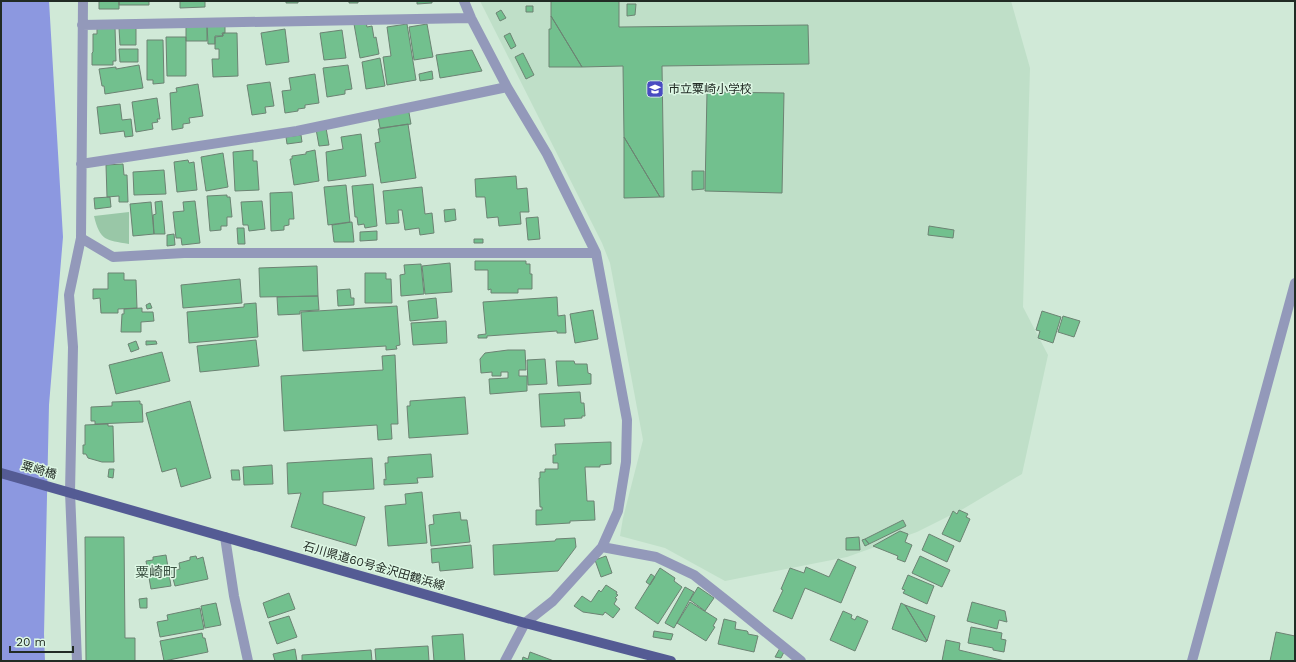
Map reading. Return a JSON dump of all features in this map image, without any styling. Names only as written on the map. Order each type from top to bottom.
[{"type":"main road","name":"粟崎橋","points":[[1,473],[70,492]]},
{"type":"main road","name":"石川県道60号金沢田鶴浜線","points":[[70,492],[526,623],[671,661]]},
{"type":"street","points":[[77,661],[70,492],[73,347],[69,295],[81,238],[83,1]]},
{"type":"street","points":[[464,1],[471,18],[507,87],[547,154],[596,253],[627,420],[626,462],[618,511],[602,547],[553,601],[526,623],[505,661]]},
{"type":"street","points":[[82,25],[471,18]]},
{"type":"street","points":[[82,164],[297,131],[507,87]]},
{"type":"street","points":[[81,238],[113,257],[184,253],[596,253]]},
{"type":"street","points":[[1192,661],[1295,283]]},
{"type":"street","points":[[225,537],[234,596],[248,661]]},
{"type":"street","points":[[602,547],[656,558],[694,575],[801,661]]},
{"type":"shaded area","points":[[480,1],[1011,1],[1030,68],[1023,307],[1048,355],[1022,474],[963,509],[917,532],[847,557],[725,581],[665,548],[620,536],[623,518],[643,440],[610,263],[602,243]]},
{"type":"shaded area","points":[[129,212],[129,244],[109,240],[102,235],[96,224],[94,216]]},
{"type":"water","points":[[1,1],[49,1],[63,237],[49,405],[44,634],[45,661],[1,661]]},
{"type":"building","points":[[99,1],[119,1],[119,9],[99,9]]},
{"type":"building","points":[[119,1],[149,1],[149,5],[119,5]]},
{"type":"building","points":[[180,1],[205,1],[205,7],[180,8]]},
{"type":"building","points":[[286,1],[298,1],[298,3],[286,3]]},
{"type":"building","points":[[349,1],[358,1],[358,3],[349,3]]},
{"type":"building","points":[[417,1],[432,1],[432,3],[417,4]]},
{"type":"building","points":[[551,1],[619,1],[619,27],[808,25],[809,64],[662,66],[664,197],[660,197],[624,137],[623,66],[582,67],[551,16]]},
{"type":"building","points":[[627,4],[636,4],[635,15],[627,16]]},
{"type":"building","points":[[526,6],[533,6],[533,12],[526,12]]},
{"type":"building","points":[[501,10],[506,18],[500,21],[496,13]]},
{"type":"building","points":[[551,16],[582,67],[549,67],[549,29],[551,29]]},
{"type":"building","points":[[366,22],[367,27],[372,26],[374,38],[376,37],[379,54],[360,58],[354,24]]},
{"type":"building","points":[[407,24],[416,80],[387,85],[383,57],[391,56],[387,27]]},
{"type":"building","points":[[427,24],[433,57],[414,60],[409,27]]},
{"type":"building","points":[[186,25],[207,25],[207,41],[186,41]]},
{"type":"building","points":[[207,25],[225,25],[225,33],[222,33],[223,36],[215,36],[215,44],[208,44]]},
{"type":"building","points":[[115,27],[116,61],[113,61],[113,65],[92,65],[93,34],[97,34],[97,28]]},
{"type":"building","points":[[119,28],[136,28],[136,45],[120,45]]},
{"type":"building","points":[[285,29],[289,62],[266,65],[261,33]]},
{"type":"building","points":[[342,30],[346,58],[324,60],[320,33]]},
{"type":"building","points":[[223,33],[237,33],[238,76],[213,77],[212,59],[219,59],[219,49],[215,49],[215,37],[223,36]]},
{"type":"building","points":[[510,33],[516,46],[511,49],[504,36]]},
{"type":"building","points":[[166,37],[186,37],[186,76],[167,76]]},
{"type":"building","points":[[147,40],[163,40],[164,83],[153,84],[153,80],[147,80]]},
{"type":"building","points":[[119,49],[138,49],[138,62],[120,62]]},
{"type":"building","points":[[472,50],[482,71],[440,78],[436,55]]},
{"type":"building","points":[[523,53],[534,75],[526,79],[515,57]]},
{"type":"building","points":[[380,58],[385,86],[366,89],[362,62]]},
{"type":"building","points":[[139,65],[143,88],[105,94],[99,69],[116,67],[116,69]]},
{"type":"building","points":[[348,65],[352,89],[345,90],[345,94],[327,97],[323,68]]},
{"type":"building","points":[[432,71],[433,79],[420,81],[419,74]]},
{"type":"building","points":[[315,74],[319,103],[305,105],[305,108],[298,109],[298,111],[285,113],[282,91],[291,90],[289,78]]},
{"type":"building","points":[[270,82],[274,106],[265,107],[266,113],[252,115],[247,85]]},
{"type":"building","points":[[198,84],[203,116],[189,118],[190,123],[183,124],[183,128],[172,130],[170,93],[177,92],[176,88]]},
{"type":"building","points":[[707,92],[784,93],[782,193],[705,191]]},
{"type":"building","points":[[157,98],[160,119],[157,119],[158,122],[152,123],[153,129],[136,132],[132,102]]},
{"type":"building","points":[[120,104],[122,120],[131,119],[133,136],[125,137],[124,131],[100,134],[97,107]]},
{"type":"building","points":[[408,107],[411,124],[380,128],[378,116]]},
{"type":"building","points":[[408,124],[416,178],[381,183],[375,143],[380,142],[378,129]]},
{"type":"building","points":[[326,128],[329,145],[319,146],[316,129]]},
{"type":"building","points":[[361,134],[366,176],[328,181],[326,152],[343,149],[341,137]]},
{"type":"building","points":[[301,135],[302,142],[287,144],[286,137]]},
{"type":"building","points":[[624,137],[660,197],[624,198]]},
{"type":"building","points":[[253,150],[253,161],[257,161],[259,190],[235,191],[233,152]]},
{"type":"building","points":[[315,150],[319,181],[294,185],[290,159],[292,159],[292,156],[306,154],[306,152]]},
{"type":"building","points":[[223,153],[228,187],[206,191],[201,157]]},
{"type":"building","points":[[188,160],[189,163],[194,162],[197,190],[177,192],[174,162]]},
{"type":"building","points":[[123,164],[124,175],[127,175],[128,202],[119,202],[119,196],[107,197],[106,165]]},
{"type":"building","points":[[164,170],[166,194],[134,195],[133,172]]},
{"type":"building","points":[[692,171],[704,171],[704,189],[692,190]]},
{"type":"building","points":[[516,176],[517,189],[527,188],[529,212],[520,212],[521,224],[499,226],[498,217],[487,218],[485,197],[476,197],[475,179]]},
{"type":"building","points":[[373,184],[377,226],[365,228],[364,224],[358,225],[357,217],[355,217],[352,186]]},
{"type":"building","points":[[346,185],[350,222],[328,225],[324,187]]},
{"type":"building","points":[[422,187],[425,214],[432,213],[434,233],[420,235],[419,228],[405,230],[402,210],[398,210],[399,223],[386,224],[383,191]]},
{"type":"building","points":[[292,192],[294,219],[289,219],[289,225],[284,226],[284,230],[271,231],[270,193]]},
{"type":"building","points":[[227,195],[227,197],[230,197],[232,217],[227,217],[227,226],[221,226],[221,230],[210,231],[207,196]]},
{"type":"building","points":[[110,197],[111,207],[95,209],[94,198]]},
{"type":"building","points":[[162,201],[165,234],[154,234],[153,215],[156,214],[155,202]]},
{"type":"building","points":[[195,201],[200,243],[182,245],[181,238],[176,238],[173,212],[184,211],[183,202]]},
{"type":"building","points":[[262,201],[265,229],[249,231],[248,225],[243,225],[241,202]]},
{"type":"building","points":[[151,202],[154,234],[133,236],[130,204]]},
{"type":"building","points":[[455,209],[456,220],[445,222],[444,210]]},
{"type":"building","points":[[538,217],[540,239],[528,240],[526,218]]},
{"type":"building","points":[[352,222],[354,242],[334,242],[332,225]]},
{"type":"building","points":[[929,226],[954,230],[953,238],[928,235]]},
{"type":"building","points":[[237,228],[244,228],[245,244],[238,244]]},
{"type":"building","points":[[377,231],[377,240],[360,241],[360,232]]},
{"type":"building","points":[[174,234],[175,245],[167,246],[167,235]]},
{"type":"building","points":[[474,239],[483,239],[483,243],[474,243]]},
{"type":"building","points":[[475,261],[526,261],[526,264],[530,264],[532,289],[518,289],[518,293],[491,293],[491,289],[488,290],[488,270],[475,270]]},
{"type":"building","points":[[450,263],[452,292],[425,294],[422,266]]},
{"type":"building","points":[[421,264],[424,294],[401,296],[400,275],[405,274],[404,265]]},
{"type":"building","points":[[317,266],[318,296],[260,297],[259,268]]},
{"type":"building","points":[[108,273],[124,273],[124,280],[136,280],[137,308],[118,309],[118,313],[101,313],[100,298],[93,299],[93,289],[108,289]]},
{"type":"building","points":[[365,273],[386,273],[386,279],[391,279],[392,303],[365,303]]},
{"type":"building","points":[[240,279],[242,303],[183,308],[181,285]]},
{"type":"building","points":[[350,289],[351,298],[354,298],[354,305],[338,306],[337,290]]},
{"type":"building","points":[[318,296],[319,310],[300,311],[300,314],[278,315],[277,297]]},
{"type":"building","points":[[557,297],[558,316],[565,315],[566,333],[557,333],[557,331],[478,338],[478,335],[486,334],[483,302]]},
{"type":"building","points":[[436,298],[438,318],[410,321],[408,301]]},
{"type":"building","points":[[150,303],[152,308],[147,309],[146,305]]},
{"type":"building","points":[[256,303],[258,337],[189,343],[187,312],[244,307],[244,304]]},
{"type":"building","points":[[397,306],[400,345],[396,346],[397,349],[386,350],[386,346],[303,351],[301,312]]},
{"type":"building","points":[[142,308],[142,312],[153,312],[154,321],[141,322],[141,332],[121,332],[122,314],[124,314],[124,309]]},
{"type":"building","points":[[593,310],[598,339],[575,343],[570,314]]},
{"type":"building","points":[[1042,311],[1061,317],[1053,343],[1038,338],[1040,331],[1036,330]]},
{"type":"building","points":[[1063,316],[1080,321],[1074,337],[1058,332]]},
{"type":"building","points":[[446,321],[447,343],[413,345],[411,323]]},
{"type":"building","points":[[256,340],[259,366],[200,372],[197,346]]},
{"type":"building","points":[[136,341],[139,349],[131,352],[128,344]]},
{"type":"building","points":[[146,341],[156,341],[157,344],[146,345]]},
{"type":"building","points":[[508,350],[525,350],[526,370],[519,370],[519,376],[527,376],[527,391],[490,394],[489,379],[508,378],[508,372],[501,372],[501,376],[492,376],[492,372],[481,373],[480,359],[485,353]]},
{"type":"building","points":[[162,352],[170,381],[116,394],[109,365]]},
{"type":"building","points":[[395,355],[398,424],[391,424],[392,439],[378,440],[377,425],[284,431],[281,376],[383,370],[382,356]]},
{"type":"building","points":[[545,359],[547,384],[528,385],[527,360]]},
{"type":"building","points":[[556,361],[574,361],[575,364],[587,364],[588,373],[591,374],[591,384],[558,386]]},
{"type":"building","points":[[580,392],[581,403],[584,403],[585,416],[582,416],[582,418],[564,419],[565,426],[541,427],[539,394]]},
{"type":"building","points":[[465,397],[468,434],[409,438],[407,406],[410,406],[410,401]]},
{"type":"building","points":[[140,401],[140,404],[142,404],[143,422],[95,424],[95,421],[91,421],[91,407],[112,406],[112,402]]},
{"type":"building","points":[[190,401],[211,478],[181,487],[176,468],[162,472],[146,413]]},
{"type":"building","points":[[108,424],[108,426],[113,426],[114,462],[102,462],[88,458],[86,454],[83,454],[83,445],[85,445],[85,425]]},
{"type":"building","points":[[611,442],[611,464],[600,465],[600,467],[585,467],[587,501],[594,501],[595,520],[536,525],[536,510],[542,510],[542,507],[540,507],[540,472],[545,472],[545,469],[558,469],[558,463],[553,463],[553,455],[556,455],[555,444]]},
{"type":"building","points":[[431,454],[433,477],[417,478],[418,483],[384,485],[384,479],[386,480],[385,463],[388,463],[388,457]]},
{"type":"building","points":[[372,458],[374,489],[323,492],[323,504],[365,517],[356,546],[291,527],[301,493],[288,494],[287,463]]},
{"type":"building","points":[[272,465],[273,484],[244,485],[243,467]]},
{"type":"building","points":[[109,469],[114,469],[113,478],[108,477]]},
{"type":"building","points":[[231,470],[239,470],[240,480],[232,480]]},
{"type":"building","points":[[422,492],[427,543],[388,546],[385,506],[406,504],[405,494]]},
{"type":"building","points":[[959,510],[968,514],[966,517],[970,519],[960,542],[942,534],[953,511],[957,514]]},
{"type":"building","points":[[460,512],[461,520],[467,520],[470,542],[431,546],[429,525],[434,524],[433,515]]},
{"type":"building","points":[[903,520],[906,526],[869,544],[865,539]]},
{"type":"building","points":[[900,531],[908,534],[905,542],[912,545],[905,562],[897,559],[898,556],[873,546]]},
{"type":"building","points":[[929,534],[954,546],[947,562],[922,550]]},
{"type":"building","points":[[85,537],[124,537],[125,638],[135,638],[135,661],[86,661]]},
{"type":"building","points":[[859,537],[860,550],[846,550],[846,538]]},
{"type":"building","points":[[575,538],[576,547],[558,571],[494,575],[493,545],[555,541],[556,539]]},
{"type":"building","points":[[865,539],[869,544],[865,546],[862,540]]},
{"type":"building","points":[[471,545],[473,568],[440,571],[439,562],[432,563],[431,549]]},
{"type":"building","points":[[166,555],[171,586],[151,589],[146,561],[153,560],[153,557]]},
{"type":"building","points":[[196,556],[197,559],[203,557],[208,579],[175,586],[171,571],[180,569],[179,563],[190,560],[190,557]]},
{"type":"building","points":[[606,556],[612,573],[601,577],[595,560]]},
{"type":"building","points":[[920,556],[950,570],[942,587],[912,573]]},
{"type":"building","points":[[838,559],[856,567],[841,603],[805,588],[792,619],[773,611],[783,590],[781,589],[790,568],[804,573],[806,567],[829,577]]},
{"type":"building","points":[[660,568],[675,578],[674,581],[682,587],[658,624],[635,608]]},
{"type":"building","points":[[651,574],[655,577],[650,585],[646,582]]},
{"type":"building","points":[[908,575],[934,586],[927,604],[903,593],[905,590],[902,589]]},
{"type":"building","points":[[606,585],[617,592],[616,594],[618,595],[615,598],[617,599],[614,604],[620,609],[613,618],[605,612],[603,615],[583,612],[574,606],[582,596],[591,602],[599,590],[601,592]]},
{"type":"building","points":[[685,587],[694,592],[674,628],[665,623]]},
{"type":"building","points":[[698,587],[714,598],[705,611],[690,600]]},
{"type":"building","points":[[289,593],[295,609],[268,618],[263,603]]},
{"type":"building","points":[[147,598],[147,608],[140,608],[139,599]]},
{"type":"building","points":[[690,602],[717,619],[713,626],[715,627],[706,641],[677,623]]},
{"type":"building","points":[[972,602],[1005,611],[1007,622],[999,620],[997,629],[967,621]]},
{"type":"building","points":[[216,603],[221,625],[205,628],[201,606]]},
{"type":"building","points":[[901,603],[905,605],[927,641],[926,642],[892,629]]},
{"type":"building","points":[[905,605],[935,616],[927,641]]},
{"type":"building","points":[[200,608],[204,629],[160,637],[157,622],[168,620],[167,615]]},
{"type":"building","points":[[843,611],[852,615],[851,618],[855,620],[857,616],[868,621],[855,651],[830,640]]},
{"type":"building","points":[[289,616],[297,637],[277,644],[269,622]]},
{"type":"building","points":[[724,619],[736,622],[735,629],[747,631],[748,634],[758,636],[754,652],[718,644]]},
{"type":"building","points":[[971,627],[1002,633],[1001,639],[1006,640],[1004,652],[993,650],[993,648],[968,643]]},
{"type":"building","points":[[654,631],[673,634],[671,640],[653,637]]},
{"type":"building","points":[[1276,632],[1295,636],[1295,661],[1270,661]]},
{"type":"building","points":[[202,633],[203,638],[205,638],[208,652],[164,661],[160,641]]},
{"type":"building","points":[[463,634],[465,661],[434,661],[432,636]]},
{"type":"building","points":[[946,640],[960,643],[959,650],[1005,661],[942,661]]},
{"type":"building","points":[[428,646],[429,661],[376,661],[375,649]]},
{"type":"building","points":[[780,648],[784,652],[781,658],[775,657]]},
{"type":"building","points":[[295,649],[297,661],[275,661],[273,654]]},
{"type":"building","points":[[371,650],[372,661],[302,661],[302,655]]},
{"type":"building","points":[[530,652],[554,661],[522,661],[523,657],[528,659]]},
{"type":"place","name":"市立粟崎小学校","points":[[655,89]]},
{"type":"district","name":"粟崎町","points":[[156,572]]}]
